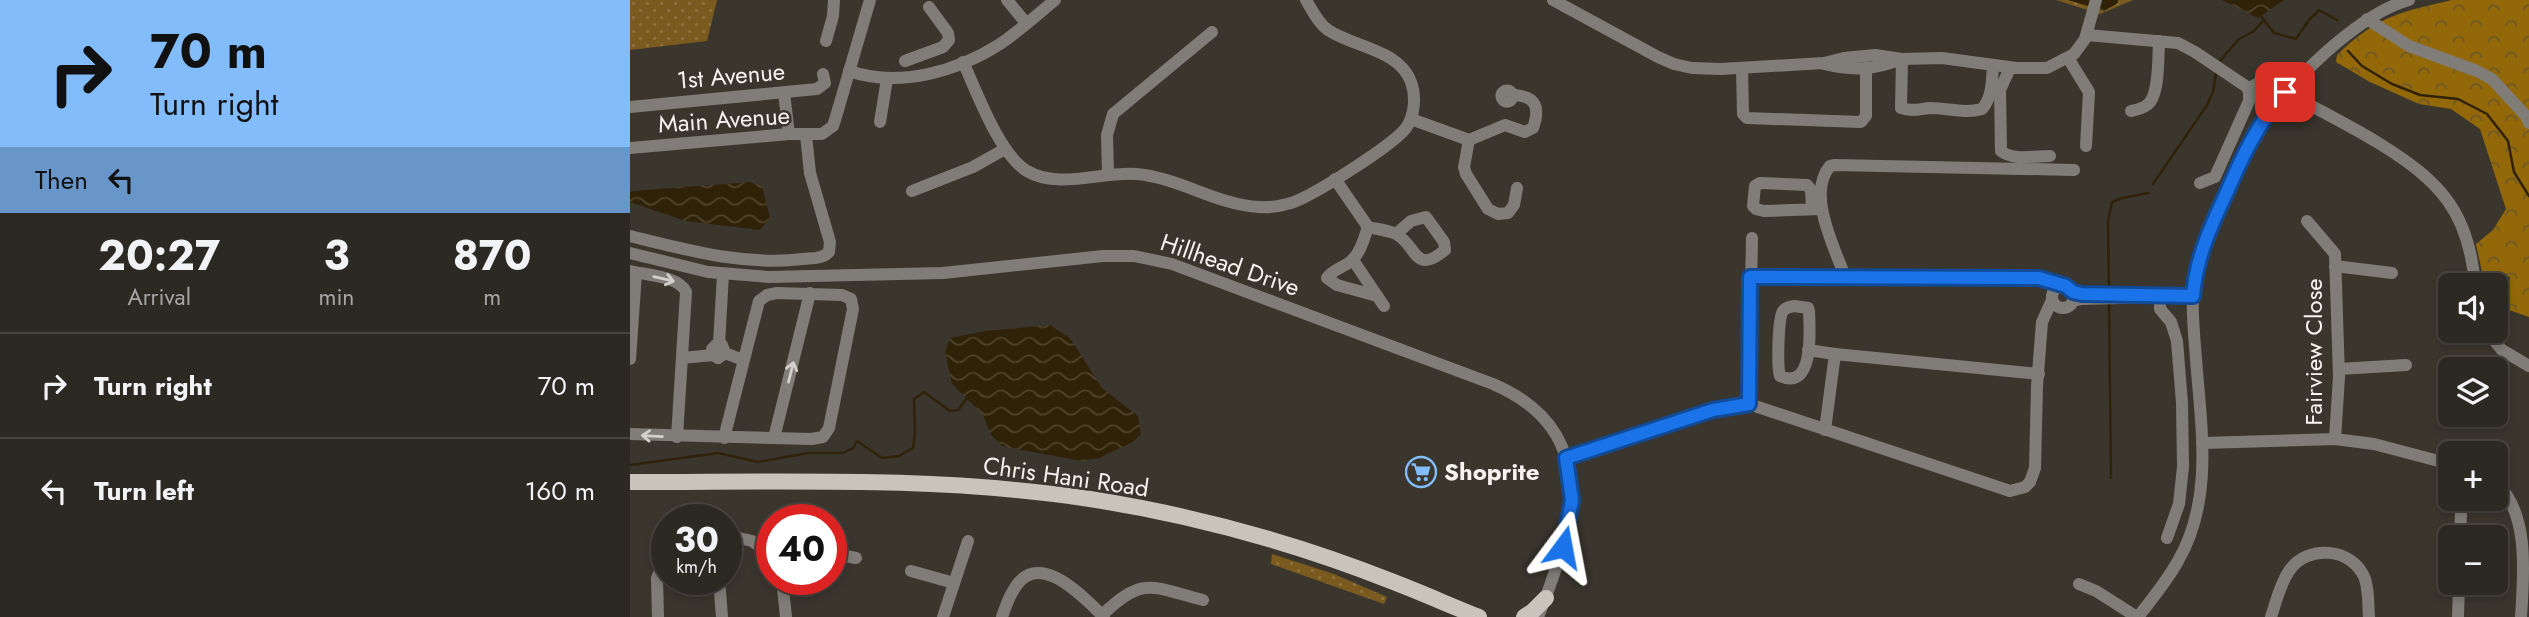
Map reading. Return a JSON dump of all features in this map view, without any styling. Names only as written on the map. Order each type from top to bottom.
[{"type":"main road","name":"Chris Hani Road","points":[[630,482],[883,483],[996,488],[1091,500],[1161,513],[1266,539],[1380,576],[1479,617]]},
{"type":"main road","points":[[1524,617],[1543,609]]},
{"type":"street","points":[[826,41],[834,16],[834,0]]},
{"type":"street","points":[[870,0],[849,71],[887,79],[913,78],[963,62],[997,46],[1055,0]]},
{"type":"street","points":[[1007,0],[1026,23]]},
{"type":"street","points":[[963,62],[1005,149],[1026,170],[1055,179],[1108,174],[1159,177],[1228,201],[1275,207],[1291,203],[1335,179],[1392,141],[1406,128],[1411,119],[1414,102],[1407,74],[1399,65],[1382,54],[1324,27],[1306,0]]},
{"type":"street","points":[[1553,0],[1674,64],[1692,68],[1824,64],[1868,66],[1902,59],[1942,58],[2010,68],[2047,68],[2068,58],[2087,35],[2095,6]]},
{"type":"street","points":[[2080,584],[2096,590],[2137,617],[2168,577],[2189,540],[2200,501],[2202,443],[2193,296],[2197,264],[2214,219],[2257,129],[2285,92],[2367,19],[2381,10],[2409,0]]},
{"type":"street","points":[[905,61],[943,47],[949,40],[948,33],[929,7]]},
{"type":"street","points":[[2367,19],[2409,47],[2492,79],[2526,116],[2529,124]]},
{"type":"street","points":[[1108,174],[1107,135],[1113,114],[1212,32]]},
{"type":"street","points":[[2087,35],[2178,43],[2248,89]]},
{"type":"street","points":[[2131,111],[2147,106],[2153,99],[2159,41]]},
{"type":"street","points":[[943,47],[948,67]]},
{"type":"street","points":[[1824,64],[1857,56],[1868,66]]},
{"type":"street","points":[[2068,58],[2089,92],[2086,146]]},
{"type":"street","points":[[1902,59],[1902,108],[1905,110],[1932,108],[1972,112],[1982,109],[1991,91],[1993,66]]},
{"type":"street","points":[[1742,68],[1743,114],[1747,118],[1861,122],[1866,116],[1868,66]]},
{"type":"street","points":[[2010,68],[2000,90],[2001,151],[2017,157],[2050,156]]},
{"type":"street","name":"Main Avenue","points":[[630,148],[789,134],[822,134],[835,120],[849,71]]},
{"type":"street","name":"1st Avenue","points":[[630,107],[820,88],[825,83],[823,74]]},
{"type":"street","points":[[880,122],[887,79]]},
{"type":"street","points":[[2248,89],[2262,81]]},
{"type":"street","points":[[2200,183],[2215,177],[2249,101],[2248,89]]},
{"type":"street","points":[[2285,92],[2346,123],[2419,169],[2451,205],[2465,235],[2474,273]]},
{"type":"street","points":[[784,93],[789,134]]},
{"type":"street","points":[[1411,119],[1468,140],[1506,125],[1525,132],[1533,128],[1537,117],[1535,104],[1526,98],[1513,95]]},
{"type":"street","points":[[630,236],[698,253],[745,260],[792,261],[824,256],[829,252],[830,242],[810,173],[806,135]]},
{"type":"street","points":[[1468,140],[1465,170],[1488,209],[1498,214],[1508,213],[1514,205],[1517,188]]},
{"type":"street","points":[[912,191],[972,167],[1005,149]]},
{"type":"street","points":[[1816,209],[1825,172],[1835,164],[2074,170]]},
{"type":"street","points":[[1335,179],[1368,227],[1396,234]]},
{"type":"street","points":[[1816,209],[1759,210],[1753,206],[1753,190],[1760,183],[1807,185],[1845,278]]},
{"type":"street","points":[[2307,221],[2335,254],[2335,265],[2392,273]]},
{"type":"street","points":[[1353,260],[1380,301],[1329,281],[1328,276],[1353,260],[1368,227]]},
{"type":"street","points":[[1749,404],[1752,238]]},
{"type":"street","name":"Hillhead Drive","points":[[630,253],[723,274],[785,277],[943,273],[1103,256],[1134,256],[1158,260],[1503,388],[1524,400],[1549,426],[1566,458],[1571,484],[1570,519],[1543,609]]},
{"type":"street","name":"Fairview Close","points":[[2335,265],[2339,369],[2335,439]]},
{"type":"street","points":[[630,359],[633,272],[677,282],[684,287],[686,302],[677,437]]},
{"type":"street","points":[[719,351],[723,274]]},
{"type":"street","points":[[1750,277],[2026,278],[2054,293],[2067,307],[2073,297],[2082,294],[2193,296]]},
{"type":"street","points":[[1566,458],[1713,410],[1749,404],[2001,489],[2017,490],[2030,482],[2035,468],[2042,322],[2054,293],[2070,288],[2073,297]]},
{"type":"street","points":[[630,434],[724,438],[823,437],[829,428],[853,303],[851,299],[842,295],[777,293],[758,301],[724,438]]},
{"type":"street","points":[[775,438],[810,293]]},
{"type":"street","points":[[2155,296],[2160,309],[2171,322],[2178,341],[2182,402],[2183,467],[2179,504],[2167,538]]},
{"type":"street","points":[[1803,307],[1809,311],[1808,350],[1805,369],[1800,377],[1790,379],[1780,376],[1781,320],[1783,311],[1787,308],[1803,307]]},
{"type":"street","points":[[2496,343],[2502,350],[2529,366]]},
{"type":"street","points":[[1808,350],[2039,374]]},
{"type":"street","points":[[682,358],[699,358],[719,351],[743,360]]},
{"type":"street","points":[[1825,430],[1835,354]]},
{"type":"street","points":[[2339,369],[2406,365]]},
{"type":"street","points":[[2202,443],[2335,439],[2374,444],[2438,461]]},
{"type":"street","points":[[2508,495],[2515,503],[2525,531],[2521,617]]},
{"type":"street","points":[[2460,514],[2460,525]]},
{"type":"street","points":[[943,617],[968,541]]},
{"type":"street","points":[[2271,617],[2289,572],[2299,561],[2311,554],[2324,552],[2336,554],[2358,567],[2365,578],[2368,617]]},
{"type":"street","points":[[847,556],[856,558]]},
{"type":"street","points":[[911,571],[954,583]]},
{"type":"street","points":[[1002,617],[1013,589],[1020,582],[1037,574],[1048,574],[1066,581],[1103,616],[1120,598],[1139,587],[1160,589],[1203,600]]},
{"type":"street","points":[[657,595],[658,617]]},
{"type":"street","points":[[720,595],[722,617]]},
{"type":"street","points":[[784,595],[786,617]]},
{"type":"street","points":[[2458,617],[2459,595]]},
{"type":"shaded area","points":[[630,0],[717,0],[707,41],[630,50]]},
{"type":"shaded area","points":[[2056,0],[2133,0],[2100,14]]},
{"type":"shaded area","points":[[1272,554],[1334,574],[1387,597],[1384,604],[1271,564]]},
{"type":"green space","points":[[2452,0],[2529,0],[2529,317],[2509,310],[2508,273],[2482,272],[2476,244],[2493,230],[2506,209],[2480,129],[2451,109],[2419,104],[2370,82],[2336,62],[2337,55],[2351,42],[2377,24],[2418,8]]},
{"type":"water","points":[[2068,0],[2118,0],[2118,3],[2104,11]]},
{"type":"water","points":[[2222,0],[2284,0],[2258,18]]},
{"type":"water","points":[[750,182],[762,186],[770,218],[760,230],[685,221],[630,202],[630,192],[633,191]]},
{"type":"water","points":[[1050,325],[1070,338],[1102,388],[1138,416],[1141,434],[1133,442],[1099,458],[1081,461],[1002,446],[991,435],[983,415],[952,384],[945,352],[950,338],[985,331]]},
{"type":"waterway","points":[[2260,15],[2274,33],[2296,39],[2319,10],[2337,20]]},
{"type":"waterway","points":[[2219,62],[2239,39],[2254,31],[2262,22]]},
{"type":"waterway","points":[[2348,51],[2362,66],[2392,84],[2420,95],[2458,99],[2487,114],[2508,141],[2514,172],[2529,196]]},
{"type":"waterway","points":[[2153,184],[2207,105],[2213,92],[2216,73]]},
{"type":"waterway","points":[[2109,290],[2108,221],[2112,202],[2148,193]]},
{"type":"waterway","points":[[2109,303],[2111,478]]},
{"type":"waterway","points":[[630,465],[718,453],[758,462],[808,453],[843,453],[853,448],[857,441],[882,458],[899,456],[913,448],[914,399],[924,392],[950,411],[958,410],[967,398]]},
{"type":"place","name":"Shoprite","points":[[1421,472]]},
{"type":"route","points":[[1563,547],[1572,500],[1566,458],[1713,410],[1749,404],[1750,277],[2039,278],[2082,294],[2193,296],[2197,264],[2214,219],[2257,129],[2285,92]]}]
